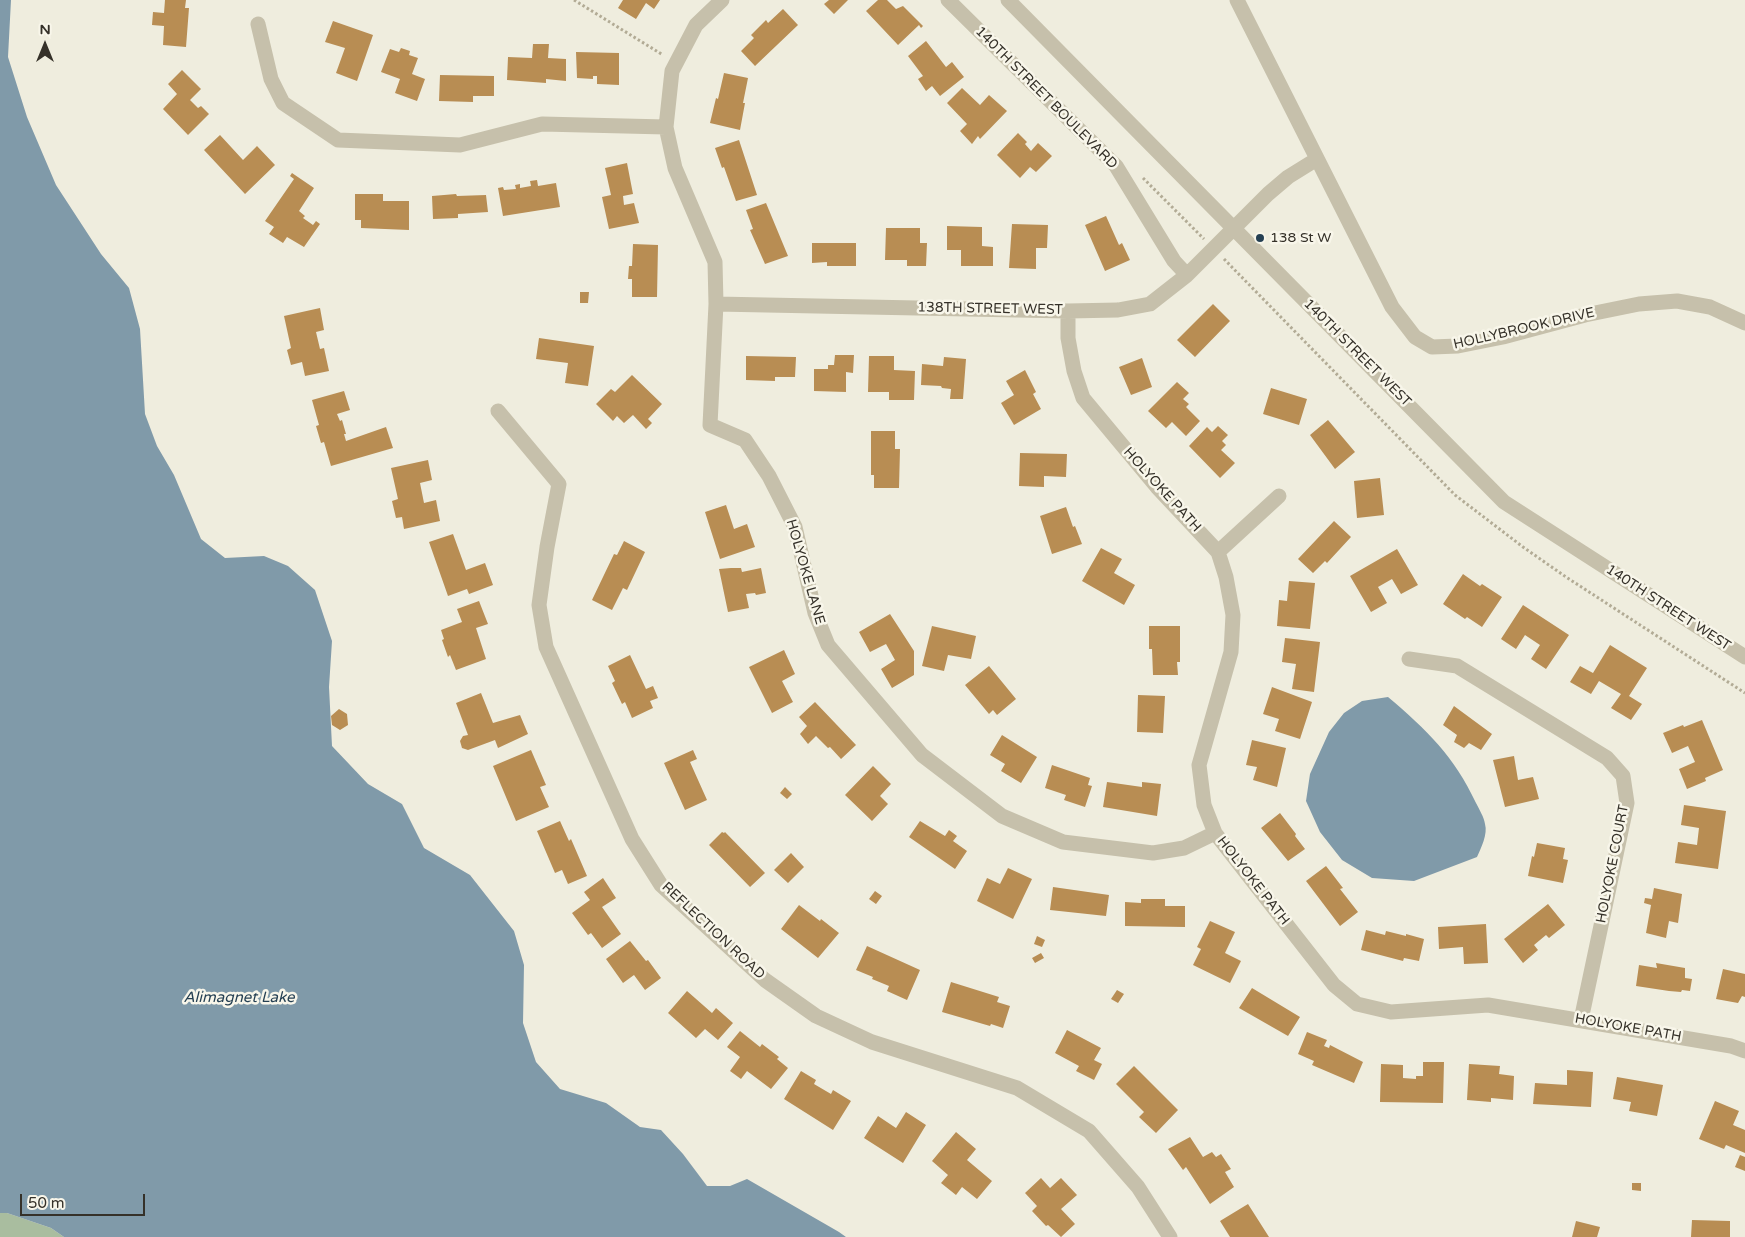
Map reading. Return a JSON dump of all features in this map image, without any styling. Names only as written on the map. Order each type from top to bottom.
[{"type":"street","name":"HOLYOKE LANE","points":[[722,0],[696,25],[672,71],[666,126],[675,168],[714,262],[716,304],[710,425],[745,440],[769,476],[795,527],[815,614],[828,645],[922,755],[1002,816],[1064,842],[1153,853],[1184,848],[1215,833]]},
{"type":"street","name":"140TH STREET BOULEVARD","points":[[948,0],[1116,166],[1174,261],[1187,275]]},
{"type":"street","name":"140TH STREET WEST","points":[[1008,0],[1504,502],[1745,657]]},
{"type":"street","name":"HOLLYBROOK DRIVE","points":[[1237,0],[1392,308],[1415,337],[1432,347],[1458,346],[1502,337],[1585,315],[1639,304],[1677,301],[1710,307],[1745,323]]},
{"type":"street","points":[[258,24],[271,79],[283,103],[338,140],[460,145],[542,124],[666,126]]},
{"type":"street","name":"138TH STREET WEST","points":[[716,304],[1068,311],[1118,310],[1150,304],[1187,275],[1268,194],[1317,159]]},
{"type":"street","name":"HOLYOKE PATH","points":[[1068,311],[1068,338],[1074,371],[1082,398],[1157,487],[1218,552],[1226,577],[1233,614],[1231,652],[1199,765],[1204,805],[1215,833],[1334,985],[1357,1004],[1391,1012],[1488,1005],[1731,1046],[1745,1051]]},
{"type":"street","name":"REFLECTION ROAD","points":[[498,411],[559,484],[547,547],[539,605],[546,647],[632,840],[661,885],[764,980],[816,1016],[872,1042],[1017,1088],[1089,1131],[1138,1188],[1170,1237]]},
{"type":"street","points":[[1218,552],[1278,496]]},
{"type":"street","name":"HOLYOKE COURT","points":[[1409,659],[1457,666],[1607,758],[1623,776],[1627,803],[1581,1020]]},
{"type":"path","points":[[574,0],[677,62]]},
{"type":"green space","points":[[0,1213],[7,1213],[51,1228],[64,1237],[0,1237]]},
{"type":"water","name":"Alimagnet Lake","points":[[0,0],[11,0],[8,57],[27,117],[56,185],[101,254],[129,288],[140,329],[145,414],[157,446],[174,475],[201,539],[225,558],[264,556],[288,566],[315,590],[332,641],[329,687],[332,746],[368,784],[402,804],[424,848],[470,875],[514,931],[524,965],[523,1023],[536,1062],[560,1089],[606,1103],[640,1127],[661,1130],[683,1154],[707,1186],[730,1186],[747,1179],[846,1237],[64,1237],[51,1228],[7,1213],[0,1213]]},
{"type":"water","points":[[1388,697],[1427,733],[1449,758],[1468,786],[1483,816],[1486,828],[1484,841],[1477,857],[1414,881],[1372,878],[1342,860],[1320,832],[1306,801],[1310,774],[1329,732],[1344,713],[1362,701]]},
{"type":"building","points":[[165,0],[186,0],[185,8],[189,8],[186,47],[163,45],[164,26],[152,25],[153,12],[164,13]]},
{"type":"building","points":[[623,0],[660,0],[654,9],[646,3],[636,19],[618,8]]},
{"type":"building","points":[[829,0],[848,0],[834,14],[824,4]]},
{"type":"building","points":[[878,0],[887,0],[896,9],[903,6],[923,26],[921,28],[919,25],[898,45],[866,11]]},
{"type":"building","points":[[783,9],[798,25],[755,66],[741,51],[754,38],[751,35],[766,20],[768,23]]},
{"type":"building","points":[[333,21],[373,35],[357,81],[336,73],[345,48],[325,42]]},
{"type":"building","points":[[926,41],[946,67],[952,62],[964,77],[940,96],[932,86],[926,91],[918,79],[923,76],[908,56]]},
{"type":"building","points":[[533,44],[549,44],[548,58],[566,59],[566,81],[546,79],[546,83],[507,80],[508,57],[532,58]]},
{"type":"building","points":[[401,48],[410,51],[409,55],[418,58],[412,74],[425,79],[417,101],[395,93],[400,79],[381,72],[390,49],[399,52]]},
{"type":"building","points":[[576,52],[619,53],[619,85],[597,84],[597,76],[593,76],[593,79],[577,78]]},
{"type":"building","points":[[182,70],[201,89],[190,100],[198,108],[201,106],[209,114],[188,135],[163,109],[177,94],[168,84]]},
{"type":"building","points":[[724,73],[748,78],[740,130],[710,123]]},
{"type":"building","points":[[440,75],[494,76],[494,96],[473,96],[473,102],[439,101]]},
{"type":"building","points":[[962,88],[980,105],[989,95],[1007,111],[980,139],[978,136],[972,144],[960,131],[967,124],[947,103]]},
{"type":"building","points":[[1018,133],[1027,142],[1025,144],[1031,151],[1038,143],[1052,156],[1036,172],[1030,167],[1020,178],[997,155]]},
{"type":"building","points":[[220,135],[243,160],[257,146],[275,165],[245,194],[204,150]]},
{"type":"building","points":[[739,140],[757,195],[736,201],[715,148]]},
{"type":"building","points":[[627,163],[633,194],[623,196],[624,205],[634,203],[639,223],[609,229],[602,197],[611,195],[605,168]]},
{"type":"building","points":[[292,173],[314,188],[299,211],[305,216],[303,218],[313,225],[316,221],[320,224],[304,247],[287,237],[283,243],[269,234],[274,227],[265,221],[294,179],[290,176]]},
{"type":"building","points":[[537,180],[538,186],[556,183],[560,207],[503,216],[498,188],[503,187],[504,190],[516,189],[515,185],[520,184],[520,188],[531,186],[530,181]]},
{"type":"building","points":[[355,194],[383,194],[383,201],[409,201],[409,230],[361,228],[361,220],[355,220]]},
{"type":"building","points":[[456,194],[457,196],[486,195],[488,212],[458,214],[458,218],[433,219],[432,196]]},
{"type":"building","points":[[766,203],[788,256],[765,264],[750,230],[753,229],[746,210]]},
{"type":"building","points":[[1106,216],[1119,245],[1122,243],[1130,260],[1105,271],[1085,225]]},
{"type":"building","points":[[1012,224],[1048,225],[1047,248],[1036,248],[1036,269],[1009,268]]},
{"type":"building","points":[[947,226],[982,227],[982,246],[993,247],[993,266],[961,266],[961,250],[947,250]]},
{"type":"building","points":[[886,228],[920,228],[920,243],[927,243],[926,266],[907,266],[907,260],[885,260]]},
{"type":"building","points":[[812,243],[856,243],[856,266],[827,266],[827,262],[812,263]]},
{"type":"building","points":[[633,244],[658,245],[657,297],[632,297],[632,279],[628,279],[629,266],[632,266]]},
{"type":"building","points":[[580,292],[589,292],[588,303],[580,303]]},
{"type":"building","points":[[1213,304],[1230,321],[1195,357],[1177,340]]},
{"type":"building","points":[[320,308],[324,330],[316,332],[320,349],[324,348],[329,371],[305,376],[302,362],[291,365],[287,350],[291,348],[284,316]]},
{"type":"building","points":[[539,338],[594,346],[588,386],[565,383],[568,363],[536,359]]},
{"type":"building","points":[[835,355],[854,355],[853,373],[846,372],[846,392],[814,391],[814,369],[828,369],[828,365],[834,365]]},
{"type":"building","points":[[746,356],[796,357],[795,377],[775,377],[775,381],[746,380]]},
{"type":"building","points":[[869,356],[894,356],[894,370],[915,371],[914,400],[889,400],[889,392],[868,392]]},
{"type":"building","points":[[944,357],[966,359],[963,399],[950,399],[951,389],[942,388],[941,386],[921,385],[922,364],[943,366]]},
{"type":"building","points":[[1142,358],[1152,387],[1131,395],[1119,367]]},
{"type":"building","points":[[1025,370],[1036,392],[1033,394],[1041,409],[1014,425],[1001,403],[1014,395],[1006,381]]},
{"type":"building","points":[[632,375],[662,404],[648,419],[652,423],[646,429],[633,415],[624,423],[617,416],[613,421],[596,404],[611,389],[615,392]]},
{"type":"building","points":[[1177,382],[1189,393],[1183,399],[1189,404],[1186,407],[1200,421],[1186,436],[1172,422],[1166,428],[1148,411]]},
{"type":"building","points":[[1271,388],[1307,399],[1299,425],[1263,414]]},
{"type":"building","points":[[344,391],[350,410],[337,414],[340,421],[342,420],[346,441],[386,427],[393,448],[331,466],[324,442],[321,443],[316,426],[319,425],[312,400]]},
{"type":"building","points":[[1328,420],[1355,452],[1335,469],[1310,435]]},
{"type":"building","points":[[1218,426],[1228,435],[1222,441],[1226,445],[1221,450],[1235,463],[1220,478],[1189,446],[1207,427],[1212,432]]},
{"type":"building","points":[[871,431],[895,431],[895,449],[900,449],[899,488],[874,488],[874,475],[871,475]]},
{"type":"building","points":[[1020,453],[1067,454],[1066,477],[1044,476],[1044,487],[1019,486]]},
{"type":"building","points":[[428,460],[432,480],[420,483],[424,503],[436,500],[440,521],[404,529],[402,517],[396,518],[392,501],[398,499],[391,468]]},
{"type":"building","points":[[1380,478],[1384,515],[1357,518],[1354,481]]},
{"type":"building","points":[[726,505],[734,529],[747,524],[755,547],[720,559],[705,512]]},
{"type":"building","points":[[1066,507],[1073,527],[1075,526],[1082,544],[1052,554],[1040,516]]},
{"type":"building","points":[[1334,521],[1351,537],[1327,563],[1325,561],[1313,573],[1298,559]]},
{"type":"building","points":[[453,534],[466,570],[485,563],[493,585],[469,594],[467,589],[448,596],[429,542]]},
{"type":"building","points":[[624,541],[645,552],[627,590],[623,588],[612,610],[592,600],[614,554],[617,555]]},
{"type":"building","points":[[1101,548],[1122,559],[1114,573],[1135,585],[1124,605],[1082,581]]},
{"type":"building","points":[[1397,549],[1418,585],[1401,594],[1392,579],[1378,587],[1387,603],[1371,612],[1350,576]]},
{"type":"building","points":[[741,568],[742,572],[761,568],[766,593],[746,594],[749,608],[728,612],[719,569]]},
{"type":"building","points":[[1463,574],[1480,586],[1482,584],[1502,597],[1482,627],[1467,617],[1465,619],[1443,604]]},
{"type":"building","points":[[1289,581],[1315,583],[1310,629],[1277,626],[1279,600],[1287,601]]},
{"type":"building","points":[[479,601],[488,624],[476,628],[486,659],[456,670],[450,655],[448,657],[442,640],[444,639],[441,630],[462,622],[457,609]]},
{"type":"building","points":[[1523,605],[1569,635],[1546,669],[1531,659],[1540,645],[1525,635],[1516,649],[1501,639]]},
{"type":"building","points":[[890,614],[914,651],[914,675],[892,688],[881,669],[895,660],[886,644],[870,652],[859,632]]},
{"type":"building","points":[[932,626],[976,636],[971,659],[948,655],[944,671],[922,666]]},
{"type":"building","points":[[1149,626],[1180,626],[1180,662],[1177,662],[1178,675],[1153,675],[1152,649],[1149,649]]},
{"type":"building","points":[[1285,638],[1320,642],[1314,692],[1292,689],[1296,664],[1282,662]]},
{"type":"building","points":[[1610,645],[1647,668],[1629,696],[1642,704],[1631,720],[1611,708],[1621,694],[1599,681],[1591,694],[1570,682],[1580,666],[1593,673]]},
{"type":"building","points":[[784,650],[795,674],[782,681],[793,702],[772,713],[749,667]]},
{"type":"building","points":[[630,655],[646,689],[653,686],[658,698],[650,701],[653,708],[632,718],[625,702],[622,704],[612,683],[615,681],[608,666]]},
{"type":"building","points":[[989,666],[1016,699],[997,715],[993,710],[989,714],[965,685]]},
{"type":"building","points":[[1272,687],[1312,702],[1300,739],[1275,731],[1279,719],[1263,714]]},
{"type":"building","points":[[481,693],[493,723],[520,715],[528,734],[498,748],[495,740],[468,750],[462,748],[460,741],[463,736],[468,735],[456,703]]},
{"type":"building","points":[[1138,695],[1165,696],[1163,733],[1137,732]]},
{"type":"building","points":[[815,702],[856,745],[841,759],[816,736],[808,744],[800,734],[807,726],[799,717]]},
{"type":"building","points":[[1454,706],[1492,734],[1481,750],[1469,743],[1464,748],[1454,742],[1457,735],[1443,725]]},
{"type":"building","points":[[339,709],[347,714],[348,725],[340,730],[332,725],[331,716]]},
{"type":"building","points":[[1702,720],[1723,770],[1705,778],[1706,781],[1687,789],[1679,769],[1695,762],[1688,746],[1672,753],[1663,733]]},
{"type":"building","points":[[1002,735],[1037,757],[1021,783],[1001,771],[1005,764],[990,755]]},
{"type":"building","points":[[1252,740],[1286,748],[1277,787],[1253,780],[1257,767],[1246,765]]},
{"type":"building","points":[[531,750],[546,785],[540,787],[549,807],[516,821],[493,766]]},
{"type":"building","points":[[693,750],[697,759],[690,762],[707,800],[685,810],[664,763]]},
{"type":"building","points":[[1514,756],[1518,780],[1533,777],[1539,799],[1505,807],[1493,760]]},
{"type":"building","points":[[1052,765],[1090,778],[1088,785],[1092,786],[1085,807],[1064,800],[1066,795],[1045,788]]},
{"type":"building","points":[[873,766],[891,784],[880,796],[888,804],[872,821],[845,795]]},
{"type":"building","points":[[1107,782],[1142,787],[1142,782],[1161,784],[1157,816],[1103,807]]},
{"type":"building","points":[[785,787],[792,794],[787,799],[780,793]]},
{"type":"building","points":[[1684,805],[1726,811],[1718,869],[1675,863],[1678,842],[1697,845],[1699,828],[1681,825]]},
{"type":"building","points":[[1280,813],[1305,849],[1288,861],[1261,828]]},
{"type":"building","points":[[560,821],[569,841],[571,839],[587,876],[568,884],[562,870],[555,873],[537,831]]},
{"type":"building","points":[[920,821],[945,836],[949,830],[957,836],[953,841],[967,851],[955,869],[909,837]]},
{"type":"building","points":[[722,832],[725,832],[765,873],[750,887],[709,845]]},
{"type":"building","points":[[1537,843],[1565,848],[1563,859],[1568,860],[1563,883],[1528,876]]},
{"type":"building","points":[[791,853],[804,867],[788,883],[774,870]]},
{"type":"building","points":[[1326,866],[1343,888],[1340,889],[1358,912],[1340,926],[1306,881]]},
{"type":"building","points":[[1008,868],[1032,879],[1013,919],[977,901],[987,878],[1000,884]]},
{"type":"building","points":[[603,878],[616,898],[602,907],[621,934],[602,948],[591,933],[588,935],[572,913],[590,900],[584,892]]},
{"type":"building","points":[[1053,887],[1109,895],[1106,916],[1050,910]]},
{"type":"building","points":[[1654,888],[1682,894],[1678,923],[1669,921],[1666,938],[1646,933],[1651,905],[1644,903],[1645,898],[1652,899]]},
{"type":"building","points":[[875,891],[882,896],[876,904],[869,899]]},
{"type":"building","points":[[1141,899],[1165,899],[1165,906],[1185,906],[1185,927],[1125,926],[1125,902],[1141,903]]},
{"type":"building","points":[[1548,904],[1565,925],[1549,938],[1546,935],[1534,945],[1538,950],[1523,963],[1504,939]]},
{"type":"building","points":[[799,905],[839,933],[818,958],[781,929]]},
{"type":"building","points":[[1210,921],[1235,932],[1225,953],[1241,961],[1230,983],[1193,965],[1201,949],[1197,947]]},
{"type":"building","points":[[1486,924],[1488,963],[1464,964],[1463,947],[1439,949],[1438,927]]},
{"type":"building","points":[[1366,930],[1385,935],[1386,931],[1406,936],[1406,934],[1424,939],[1419,961],[1404,958],[1403,961],[1361,950]]},
{"type":"building","points":[[1037,936],[1045,940],[1042,947],[1034,944]]},
{"type":"building","points":[[630,941],[646,961],[648,960],[661,978],[645,990],[634,975],[623,983],[606,959]]},
{"type":"building","points":[[867,946],[920,970],[907,1000],[887,991],[889,986],[856,970]]},
{"type":"building","points":[[1041,953],[1044,958],[1035,963],[1032,958]]},
{"type":"building","points":[[1656,963],[1685,968],[1685,978],[1692,979],[1690,991],[1669,991],[1636,986],[1639,965],[1657,968]]},
{"type":"building","points":[[1723,969],[1745,974],[1745,997],[1742,996],[1738,1003],[1716,999]]},
{"type":"building","points":[[951,982],[999,997],[997,1002],[1010,1006],[1003,1028],[942,1012]]},
{"type":"building","points":[[1252,988],[1300,1017],[1288,1036],[1239,1008]]},
{"type":"building","points":[[1117,990],[1124,994],[1118,1003],[1111,999]]},
{"type":"building","points":[[687,991],[712,1013],[716,1008],[733,1023],[718,1040],[705,1029],[696,1038],[668,1013]]},
{"type":"building","points":[[1067,1030],[1101,1048],[1094,1060],[1102,1064],[1094,1080],[1076,1071],[1079,1066],[1055,1053]]},
{"type":"building","points":[[740,1031],[760,1047],[762,1044],[779,1057],[777,1059],[788,1068],[771,1089],[747,1071],[741,1079],[730,1071],[740,1057],[727,1047]]},
{"type":"building","points":[[1307,1032],[1327,1040],[1324,1046],[1329,1048],[1330,1045],[1363,1062],[1354,1083],[1312,1065],[1314,1061],[1298,1054]]},
{"type":"building","points":[[1423,1062],[1444,1062],[1443,1103],[1380,1102],[1381,1064],[1403,1065],[1403,1078],[1416,1079],[1416,1076],[1423,1076]]},
{"type":"building","points":[[1469,1064],[1500,1066],[1499,1074],[1514,1076],[1513,1100],[1491,1098],[1491,1102],[1467,1100]]},
{"type":"building","points":[[1134,1066],[1178,1110],[1156,1133],[1139,1117],[1144,1112],[1116,1084]]},
{"type":"building","points":[[1567,1070],[1593,1072],[1591,1107],[1533,1104],[1535,1083],[1567,1085]]},
{"type":"building","points":[[801,1071],[816,1080],[814,1084],[831,1094],[833,1090],[851,1101],[833,1130],[784,1099]]},
{"type":"building","points":[[1617,1077],[1663,1085],[1657,1116],[1629,1111],[1631,1102],[1613,1099]]},
{"type":"building","points":[[1715,1101],[1739,1111],[1733,1125],[1745,1130],[1745,1153],[1726,1145],[1724,1149],[1699,1139]]},
{"type":"building","points":[[906,1112],[926,1125],[903,1163],[864,1138],[878,1116],[896,1128]]},
{"type":"building","points":[[956,1132],[976,1149],[967,1160],[992,1181],[977,1199],[962,1187],[956,1195],[941,1183],[948,1175],[932,1161]]},
{"type":"building","points":[[1190,1137],[1203,1157],[1212,1152],[1216,1157],[1221,1154],[1231,1169],[1225,1172],[1234,1187],[1210,1204],[1186,1167],[1183,1170],[1168,1149]]},
{"type":"building","points":[[1740,1155],[1745,1157],[1745,1171],[1735,1167]]},
{"type":"building","points":[[1041,1178],[1050,1188],[1061,1178],[1077,1195],[1061,1209],[1075,1224],[1061,1237],[1048,1225],[1046,1226],[1032,1211],[1037,1206],[1025,1193]]},
{"type":"building","points":[[1632,1183],[1641,1183],[1641,1191],[1632,1190]]},
{"type":"building","points":[[1248,1204],[1269,1237],[1230,1237],[1220,1221]]},
{"type":"building","points":[[1692,1220],[1730,1221],[1730,1237],[1691,1237]]},
{"type":"building","points":[[1576,1221],[1600,1227],[1597,1237],[1572,1237]]},
{"type":"place","name":"138 St W","points":[[1260,238]]}]
